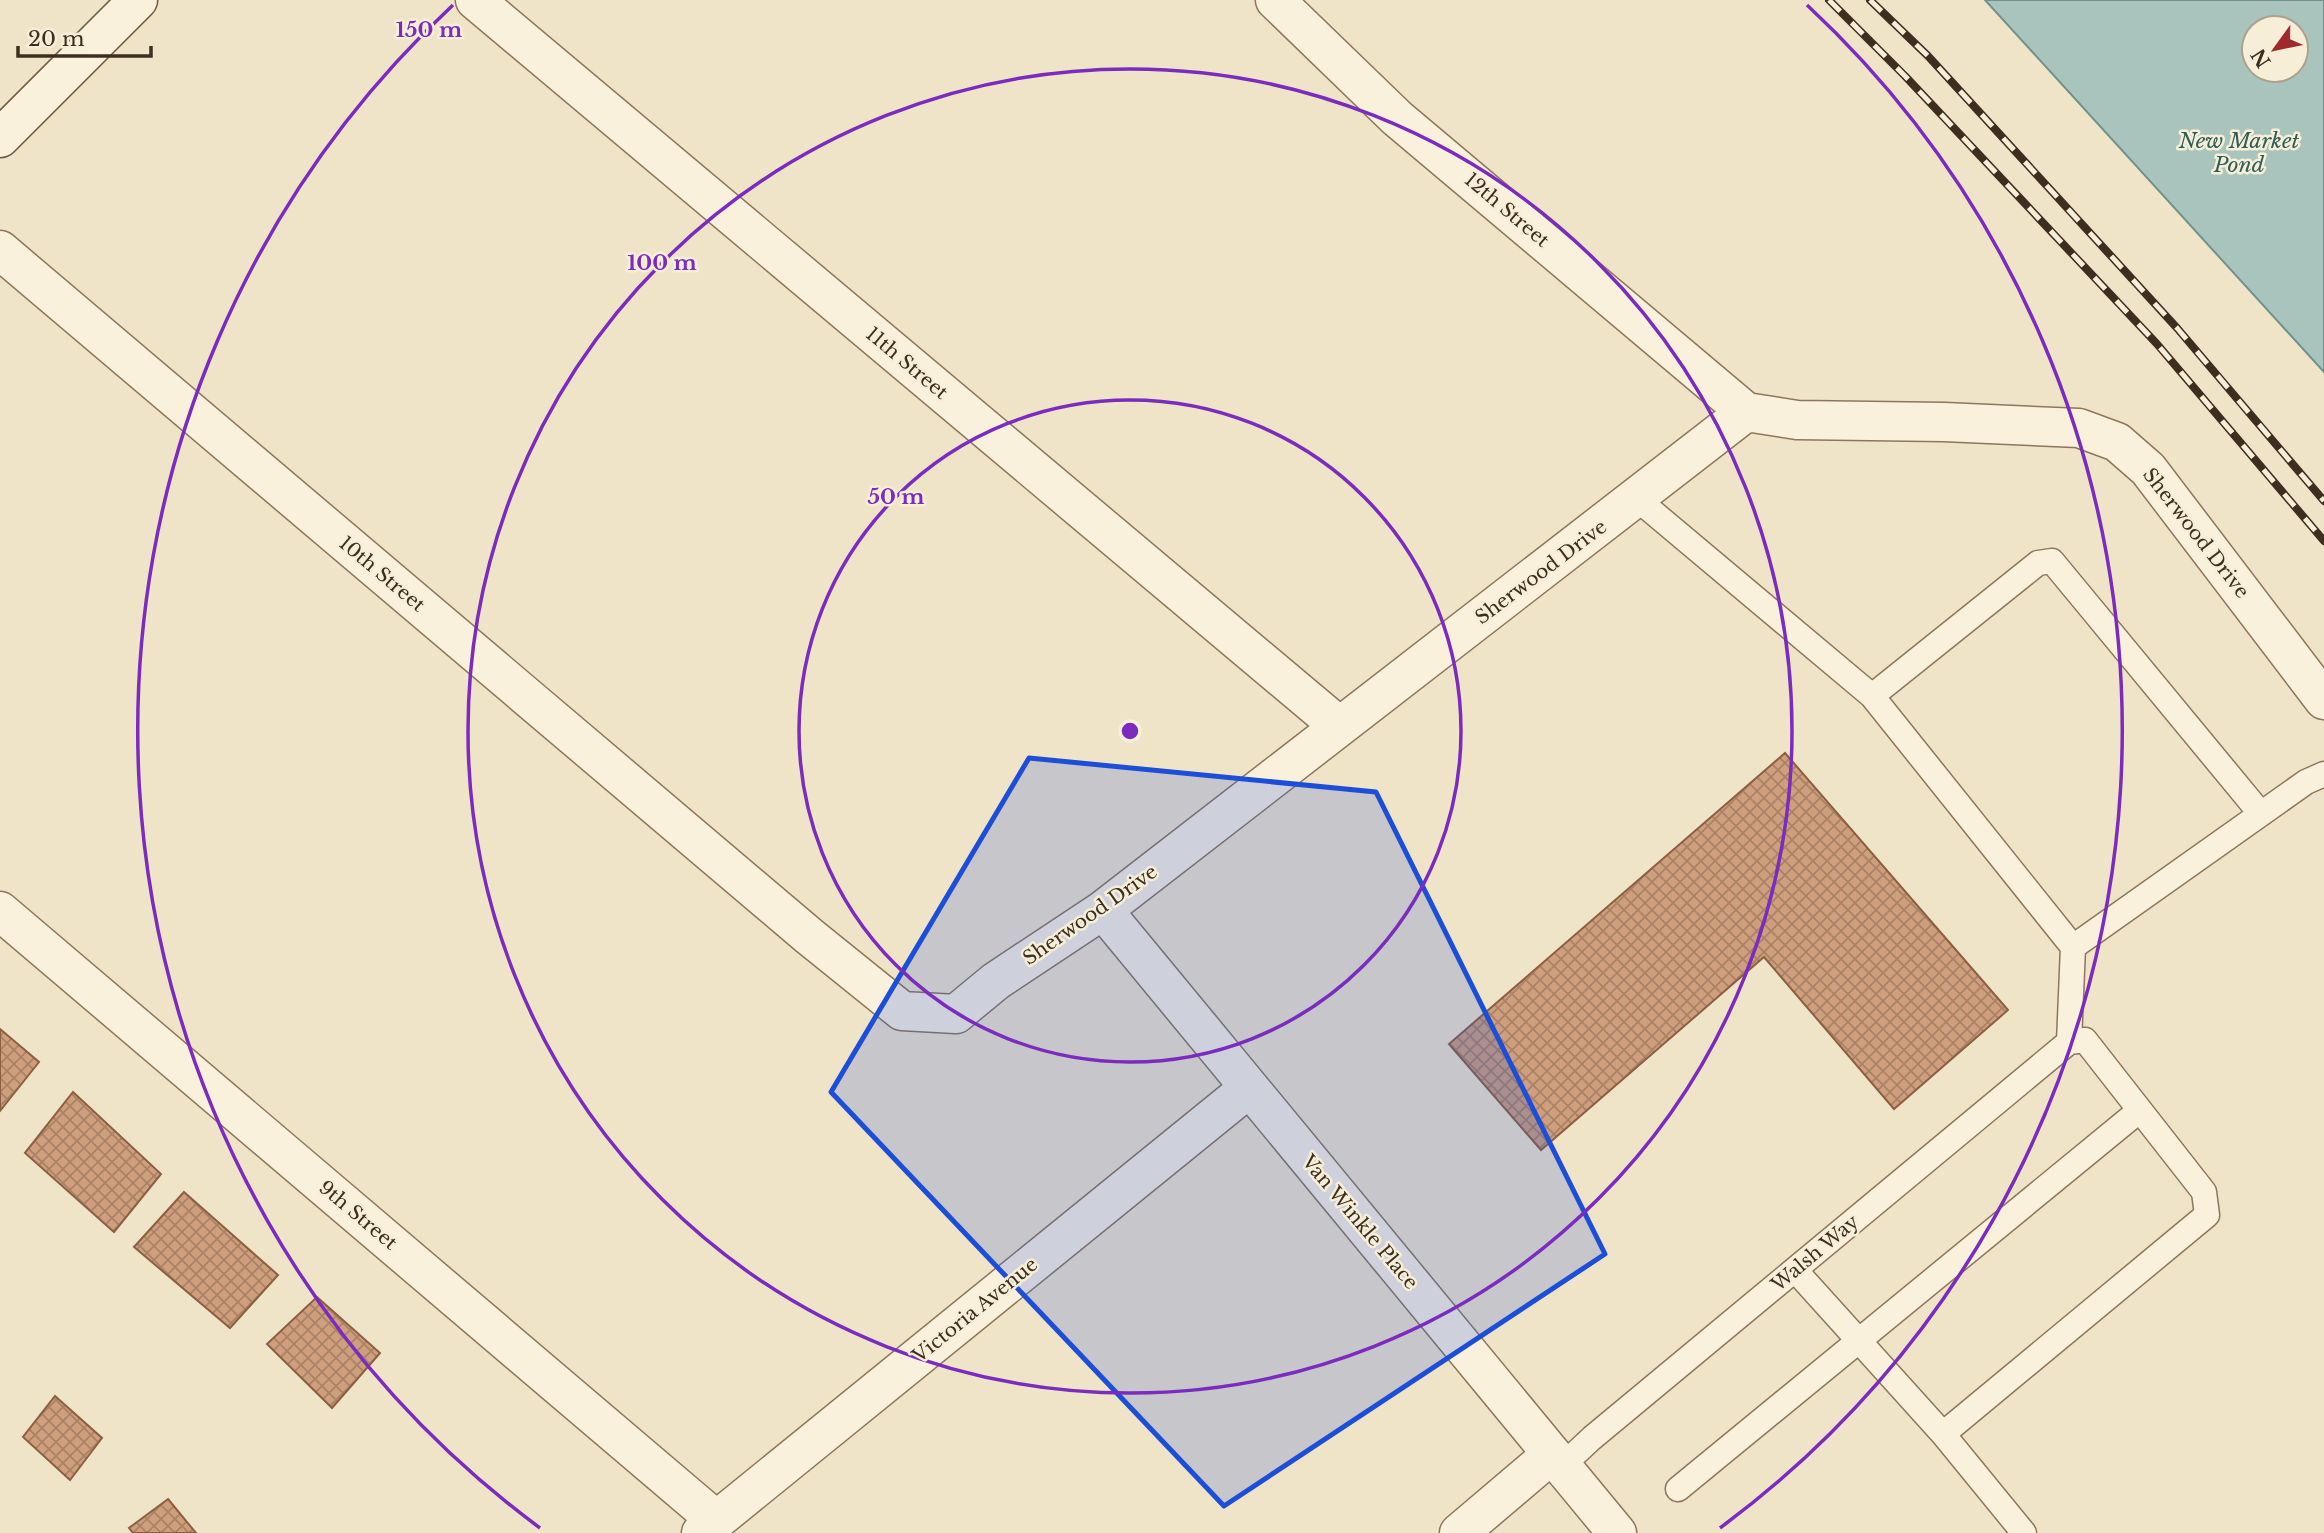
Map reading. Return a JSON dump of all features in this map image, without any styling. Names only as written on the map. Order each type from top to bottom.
[{"type":"street","points":[[0,138],[138,0]]},
{"type":"street","name":"11th Street","points":[[475,0],[1339,726]]},
{"type":"street","name":"12th Street","points":[[1275,0],[1397,118],[1746,412]]},
{"type":"street","name":"10th Street","points":[[0,250],[764,897]]},
{"type":"street","name":"Sherwood Drive","points":[[764,897],[902,1011],[956,1014],[996,981],[1103,910],[1746,412],[1797,420],[1944,422],[2078,428],[2118,442],[2148,468],[2324,700]]},
{"type":"street","name":"Van Winkle Place","points":[[1103,910],[1617,1533]]},
{"type":"street","name":"9th Street","points":[[0,911],[708,1526]]},
{"type":"street","name":"Victoria Avenue","points":[[708,1526],[1249,1088]]},
{"type":"street","points":[[1460,1533],[1557,1460]]},
{"type":"lane","points":[[1636,498],[1872,696],[2073,947],[2069,1042],[2085,1040],[2204,1192],[2207,1215],[1943,1434]]},
{"type":"lane","points":[[1872,696],[2038,562],[2052,561],[2261,814]]},
{"type":"lane","points":[[2073,947],[2306,782],[2324,774]]},
{"type":"lane","name":"Walsh Way","points":[[1557,1460],[1795,1270],[2069,1042]]},
{"type":"lane","points":[[1678,1489],[2140,1110]]},
{"type":"lane","points":[[1795,1270],[1943,1434],[2024,1533]]},
{"type":"highlighted area","points":[[1029,758],[1376,792],[1605,1254],[1224,1506],[831,1092]]},
{"type":"water","name":"New Market Pond","points":[[1985,0],[2324,0],[2324,372]]},
{"type":"building","points":[[1785,753],[2008,1010],[1894,1109],[1764,957],[1541,1150],[1449,1044]]},
{"type":"building","points":[[0,1029],[39,1062],[0,1111]]},
{"type":"building","points":[[73,1092],[161,1174],[114,1232],[25,1153]]},
{"type":"building","points":[[184,1192],[278,1275],[230,1328],[134,1247]]},
{"type":"building","points":[[317,1297],[380,1353],[332,1408],[267,1344]]},
{"type":"building","points":[[55,1396],[102,1438],[70,1480],[23,1437]]},
{"type":"building","points":[[168,1499],[196,1533],[133,1533],[129,1528]]},
{"type":"railway","points":[[1829,0],[1905,76],[2157,344],[2324,541]]},
{"type":"railway","points":[[1870,0],[1928,56],[2177,328],[2324,501]]}]
